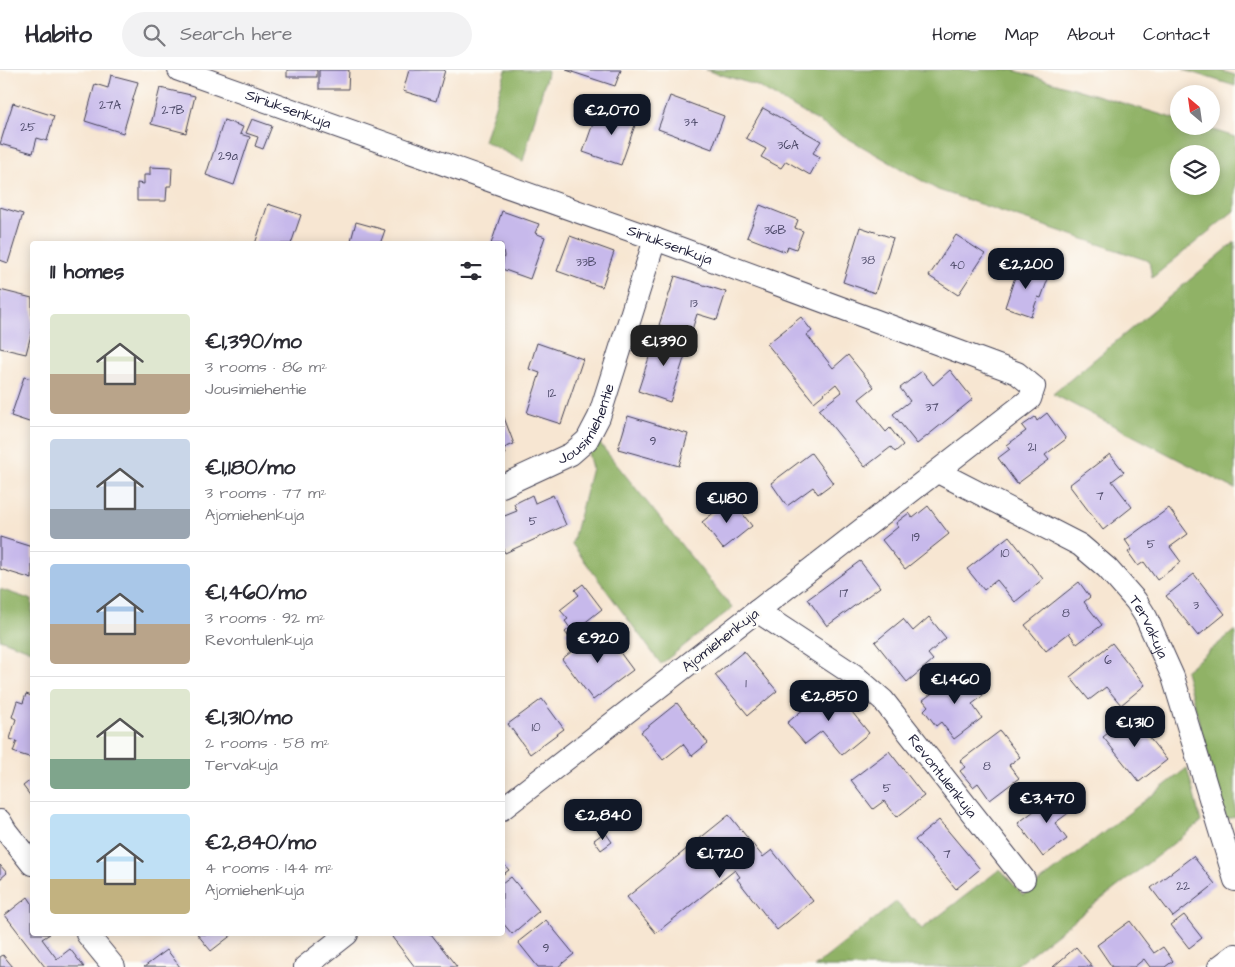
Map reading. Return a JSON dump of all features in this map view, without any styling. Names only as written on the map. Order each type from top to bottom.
[{"type":"street","name":"Siriuksenkuja","points":[[179,70],[202,74],[655,239],[1017,374],[1034,387],[1030,399],[938,472]]},
{"type":"street","name":"Jousimiehentie","points":[[505,485],[571,454],[587,440],[600,417],[655,239]]},
{"type":"street","name":"Ajomiehenkuja","points":[[505,807],[938,472]]},
{"type":"street","name":"Tervakuja","points":[[938,472],[1080,545],[1107,568],[1136,601],[1146,617],[1173,677],[1235,880]]},
{"type":"street","name":"Revontulenkuja","points":[[757,611],[854,675],[883,700],[1024,879]]},
{"type":"street","points":[[0,821],[6,832],[30,862]]},
{"type":"street","points":[[89,936],[114,967]]},
{"type":"street","points":[[305,967],[344,936]]},
{"type":"street","points":[[1219,967],[1235,955]]},
{"type":"green space","points":[[506,70],[548,70],[523,161],[484,141]]},
{"type":"green space","points":[[706,70],[1013,70],[1170,117],[1170,135],[1220,135],[1220,132],[1235,137],[1235,210],[1152,278],[1149,261],[938,190],[755,85]]},
{"type":"green space","points":[[1184,70],[1218,70],[1235,75],[1235,86]]},
{"type":"green space","points":[[1235,242],[1235,489],[1053,394]]},
{"type":"green space","points":[[597,440],[732,608],[661,664],[572,544],[592,468],[588,453]]},
{"type":"green space","points":[[0,589],[30,599],[30,650],[0,639]]},
{"type":"green space","points":[[1235,630],[1235,817],[1226,819],[1185,671]]},
{"type":"green space","points":[[1187,768],[1201,822],[1014,967],[814,967],[896,902],[922,929],[1000,869],[1023,895]]},
{"type":"building","points":[[287,70],[317,70],[317,77],[287,77]]},
{"type":"building","points":[[319,70],[349,70],[348,89],[319,89]]},
{"type":"building","points":[[409,70],[445,70],[436,101],[403,91]]},
{"type":"building","points":[[566,70],[621,70],[615,86]]},
{"type":"building","points":[[111,75],[138,82],[123,133],[85,121],[95,84],[108,88]]},
{"type":"building","points":[[160,88],[195,96],[186,133],[151,124]]},
{"type":"building","points":[[670,96],[724,116],[712,149],[658,129]]},
{"type":"building","points":[[13,103],[54,116],[47,141],[37,138],[33,153],[0,144]]},
{"type":"building","points":[[624,105],[640,111],[621,165],[583,152],[596,115],[618,123]]},
{"type":"building","points":[[763,108],[821,141],[813,153],[820,157],[810,175],[786,161],[781,168],[761,157],[766,149],[746,138]]},
{"type":"building","points":[[252,119],[272,126],[263,149],[255,146],[258,137],[246,133]]},
{"type":"building","points":[[224,120],[243,127],[240,134],[250,137],[234,185],[206,175]]},
{"type":"building","points":[[150,167],[172,168],[171,186],[167,186],[166,201],[137,201],[137,183],[144,184],[144,175],[150,175]]},
{"type":"building","points":[[268,204],[301,215],[292,241],[256,241]]},
{"type":"building","points":[[760,205],[798,220],[795,228],[803,231],[796,249],[788,246],[786,252],[747,237]]},
{"type":"building","points":[[0,207],[23,214],[8,263],[0,260]]},
{"type":"building","points":[[502,211],[539,224],[535,233],[545,237],[530,279],[505,270],[505,241],[492,241]]},
{"type":"building","points":[[356,222],[385,230],[381,241],[351,241]]},
{"type":"building","points":[[860,227],[893,238],[875,293],[843,282]]},
{"type":"building","points":[[956,235],[985,254],[958,295],[929,276]]},
{"type":"building","points":[[570,236],[614,252],[602,287],[557,271]]},
{"type":"building","points":[[1019,265],[1049,276],[1041,298],[1038,297],[1031,316],[1005,307]]},
{"type":"building","points":[[675,276],[726,292],[717,320],[697,314],[690,336],[659,325]]},
{"type":"building","points":[[0,290],[30,298],[30,339],[26,354],[0,348]]},
{"type":"building","points":[[801,317],[812,331],[807,335],[833,368],[848,355],[874,387],[859,399],[886,432],[890,428],[903,445],[895,452],[891,447],[865,467],[819,410],[842,392],[836,384],[814,402],[767,344]]},
{"type":"building","points":[[657,333],[689,343],[670,402],[638,391]]},
{"type":"building","points":[[537,343],[583,359],[561,424],[527,413],[540,373],[529,369]]},
{"type":"building","points":[[950,370],[973,399],[917,444],[893,414],[910,401],[900,388],[922,371],[933,385]]},
{"type":"building","points":[[24,377],[30,378],[30,422],[11,416]]},
{"type":"building","points":[[1047,413],[1066,439],[1045,455],[1049,460],[1017,484],[998,458],[1010,449],[1007,445],[1026,431],[1022,426],[1035,417],[1037,421]]},
{"type":"building","points":[[628,416],[688,434],[679,466],[618,449]]},
{"type":"building","points":[[505,420],[514,444],[505,448]]},
{"type":"building","points":[[811,453],[833,483],[818,494],[813,487],[787,506],[771,483]]},
{"type":"building","points":[[1110,454],[1124,472],[1112,481],[1132,507],[1103,530],[1069,485]]},
{"type":"building","points":[[532,495],[535,503],[553,495],[566,525],[505,553],[505,516],[517,511],[514,504]]},
{"type":"building","points":[[731,499],[752,526],[723,549],[702,522]]},
{"type":"building","points":[[928,506],[949,534],[905,569],[882,540],[898,527],[896,523],[909,513],[913,518]]},
{"type":"building","points":[[1169,508],[1188,534],[1170,547],[1181,562],[1157,580],[1144,562],[1138,566],[1128,552],[1132,550],[1125,540]]},
{"type":"building","points":[[1009,536],[1043,579],[1015,602],[997,580],[984,590],[967,569]]},
{"type":"building","points":[[0,537],[30,546],[30,578],[0,569]]},
{"type":"building","points":[[860,561],[880,587],[827,626],[808,599]]},
{"type":"building","points":[[1194,574],[1225,614],[1198,636],[1166,596]]},
{"type":"building","points":[[1079,582],[1090,597],[1084,602],[1102,625],[1077,644],[1069,633],[1046,651],[1025,625]]},
{"type":"building","points":[[583,584],[602,609],[568,636],[565,632],[570,628],[565,621],[568,619],[560,610],[579,595],[575,590]]},
{"type":"building","points":[[929,617],[946,638],[928,654],[933,660],[907,682],[875,642],[903,619],[913,631]]},
{"type":"building","points":[[602,628],[633,670],[593,700],[562,659]]},
{"type":"building","points":[[1112,643],[1145,685],[1121,705],[1106,687],[1089,700],[1070,677]]},
{"type":"building","points":[[744,651],[777,691],[748,715],[715,675]]},
{"type":"building","points":[[963,670],[983,696],[972,704],[982,718],[954,739],[941,722],[936,726],[924,710],[928,706],[923,700]]},
{"type":"building","points":[[831,686],[869,733],[842,755],[822,731],[805,744],[787,723]]},
{"type":"building","points":[[26,694],[30,695],[30,757],[13,752],[17,741],[10,739],[16,719],[12,717],[17,701],[23,703]]},
{"type":"building","points":[[542,699],[564,729],[530,754],[508,724]]},
{"type":"building","points":[[677,703],[708,743],[692,756],[683,744],[663,760],[641,732]]},
{"type":"building","points":[[1131,715],[1167,760],[1139,782],[1103,737]]},
{"type":"building","points":[[1000,731],[1020,757],[1009,765],[1019,778],[990,800],[978,783],[973,787],[960,771],[965,767],[960,761]]},
{"type":"building","points":[[889,751],[924,796],[897,817],[884,801],[873,809],[851,780]]},
{"type":"building","points":[[30,781],[30,795],[23,786]]},
{"type":"building","points":[[1062,790],[1075,808],[1055,823],[1067,839],[1043,857],[1018,823]]},
{"type":"building","points":[[729,815],[763,857],[772,850],[813,901],[777,930],[737,879],[740,877],[735,870],[656,933],[627,897]]},
{"type":"building","points":[[939,820],[980,869],[956,889],[915,840]]},
{"type":"building","points":[[605,832],[612,842],[601,850],[594,840]]},
{"type":"building","points":[[1193,856],[1215,884],[1173,917],[1151,888]]},
{"type":"building","points":[[0,865],[7,873],[0,879]]},
{"type":"building","points":[[511,877],[539,911],[512,934],[505,926],[505,882]]},
{"type":"building","points":[[28,897],[30,900],[30,936],[47,936],[42,939],[57,959],[70,949],[84,967],[45,967],[5,915]]},
{"type":"building","points":[[1184,915],[1202,938],[1189,948],[1171,925]]},
{"type":"building","points":[[546,920],[574,954],[558,967],[538,967],[518,942]]},
{"type":"building","points":[[1130,921],[1154,953],[1163,947],[1173,961],[1165,967],[1150,967],[1144,959],[1134,967],[1112,967],[1097,945]]},
{"type":"building","points":[[199,936],[230,936],[211,951]]},
{"type":"building","points":[[433,936],[457,967],[415,967],[392,937]]},
{"type":"building","points":[[1076,947],[1093,967],[1053,967]]},
{"type":"building","points":[[167,950],[180,967],[144,967]]},
{"type":"building","points":[[3,955],[13,967],[0,967],[0,957]]}]
